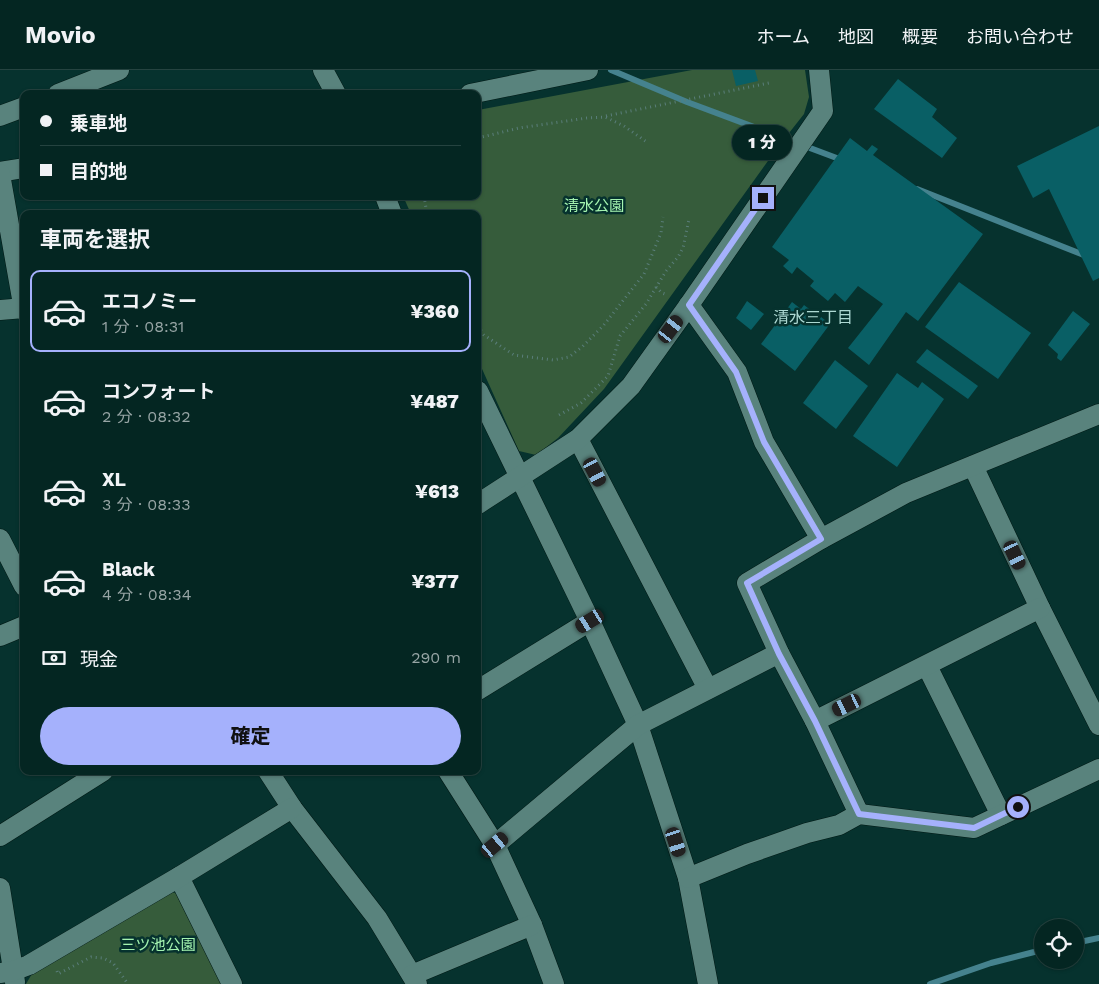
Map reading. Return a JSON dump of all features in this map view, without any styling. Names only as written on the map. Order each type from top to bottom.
[{"type":"street","points":[[68,90],[117,70]]},
{"type":"street","points":[[323,70],[334,90]]},
{"type":"street","points":[[481,92],[588,70]]},
{"type":"street","points":[[481,502],[578,439],[630,386],[689,305],[824,110],[819,70]]},
{"type":"street","points":[[0,116],[20,108]]},
{"type":"street","points":[[20,169],[0,173],[20,286]]},
{"type":"street","points":[[689,305],[736,372],[764,442],[821,539]]},
{"type":"street","points":[[0,310],[20,308]]},
{"type":"street","points":[[481,397],[638,724],[688,878],[708,984]]},
{"type":"street","points":[[859,814],[815,721],[779,654],[747,583],[821,539],[906,494],[1099,414]]},
{"type":"street","points":[[578,439],[708,689]]},
{"type":"street","points":[[973,466],[1040,608],[1099,725]]},
{"type":"street","points":[[0,539],[20,578]]},
{"type":"street","points":[[815,721],[1040,608]]},
{"type":"street","points":[[481,688],[590,621]]},
{"type":"street","points":[[0,636],[20,628]]},
{"type":"street","points":[[495,845],[638,724],[779,654]]},
{"type":"street","points":[[926,666],[1001,815]]},
{"type":"street","points":[[688,878],[806,833],[839,825],[859,814],[974,828],[1099,769]]},
{"type":"street","points":[[0,836],[97,775]]},
{"type":"street","points":[[271,775],[292,808],[377,918],[415,980],[532,925]]},
{"type":"street","points":[[451,775],[495,845],[532,925],[554,984]]},
{"type":"street","points":[[0,888],[10,976],[292,808]]},
{"type":"street","points":[[179,877],[232,984]]},
{"type":"path","points":[[481,137],[519,128],[605,117],[769,83]]},
{"type":"path","points":[[605,117],[624,126],[648,142]]},
{"type":"path","points":[[481,330],[484,335],[514,355],[553,360],[569,357],[603,326],[644,274],[660,233],[663,217]]},
{"type":"path","points":[[559,415],[581,403],[608,376],[620,336],[646,304],[683,248],[689,220]]},
{"type":"path","points":[[656,287],[662,293],[668,295]]},
{"type":"path","points":[[47,955],[58,974],[91,957],[103,958],[113,963],[128,984]]},
{"type":"green space","name":"清水公園","points":[[692,70],[805,70],[809,97],[804,114],[778,147],[604,389],[558,438],[536,455],[519,451],[481,367],[481,210],[409,210],[405,200],[481,200],[481,109]]},
{"type":"green space","name":"三ツ池公園","points":[[168,891],[179,894],[221,984],[26,984],[33,972]]},
{"type":"building","points":[[732,70],[755,70],[758,81],[736,86]]},
{"type":"building","points":[[898,79],[937,109],[932,117],[957,138],[942,158],[874,109]]},
{"type":"building","points":[[1099,126],[1099,278],[1093,281],[1049,189],[1033,198],[1017,166]]},
{"type":"building","points":[[850,138],[867,151],[872,145],[878,149],[873,155],[983,234],[918,321],[906,312],[869,365],[848,348],[883,304],[858,286],[845,302],[835,293],[828,301],[810,286],[814,281],[797,267],[792,274],[783,266],[789,260],[772,247]]},
{"type":"building","points":[[959,282],[1031,333],[998,379],[925,327]]},
{"type":"building","points":[[747,301],[764,314],[751,330],[736,318]]},
{"type":"building","points":[[792,302],[801,309],[804,305],[819,320],[821,317],[830,324],[795,371],[761,344]]},
{"type":"building","points":[[1073,311],[1090,324],[1061,361],[1057,358],[1058,354],[1048,345]]},
{"type":"building","points":[[927,349],[978,386],[968,399],[916,362]]},
{"type":"building","points":[[835,360],[868,386],[836,429],[803,403]]},
{"type":"building","points":[[897,373],[918,388],[922,382],[944,399],[897,467],[853,436]]},
{"type":"waterway","points":[[611,70],[687,102],[842,160]]},
{"type":"waterway","points":[[917,189],[1099,261]]},
{"type":"waterway","points":[[1084,941],[1099,938]]},
{"type":"waterway","points":[[930,984],[991,963],[1034,952]]},
{"type":"district","name":"清水三丁目","points":[[813,317]]},
{"type":"route","points":[[763,198],[689,305],[736,372],[764,442],[821,539],[747,583],[779,654],[815,721],[859,814],[974,828],[1018,807]]}]
